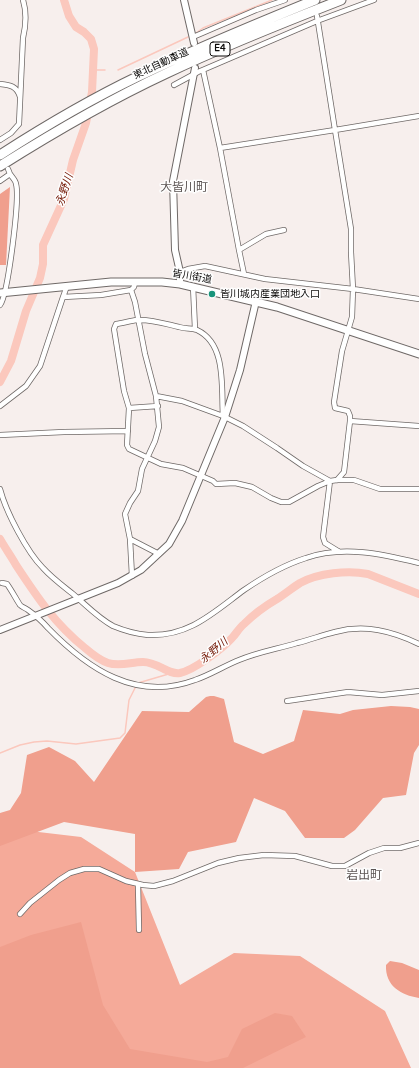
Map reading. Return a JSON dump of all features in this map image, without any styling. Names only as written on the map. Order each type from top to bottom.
[{"type":"highway","name":"東北自動車道","points":[[1,146],[19,143],[105,93],[152,70],[315,0]]},
{"type":"highway","name":"東北自動車道","points":[[6,169],[18,154],[76,119],[103,105],[215,51],[341,0]]},
{"type":"main road","name":"皆川街道","points":[[4,292],[65,286],[135,282],[180,284],[256,301],[419,354]]},
{"type":"street","points":[[1,146],[19,124],[23,38],[26,26],[23,0]]},
{"type":"street","points":[[184,0],[194,40],[256,10],[285,0]]},
{"type":"street","points":[[174,85],[194,71],[203,70],[317,19],[374,0]]},
{"type":"street","points":[[317,19],[351,230],[353,289],[352,317],[342,351],[334,402],[335,408],[348,411],[350,421],[344,472],[337,480]]},
{"type":"street","points":[[203,70],[220,148],[244,274]]},
{"type":"street","points":[[180,284],[180,272],[175,250],[173,181],[194,71]]},
{"type":"street","points":[[0,84],[16,88],[20,99]]},
{"type":"street","points":[[220,148],[419,116]]},
{"type":"street","points":[[0,181],[6,169],[16,184],[17,194],[4,292],[0,305]]},
{"type":"street","points":[[240,250],[266,234],[284,230]]},
{"type":"street","points":[[180,272],[204,266],[265,279],[353,289],[419,299]]},
{"type":"street","points":[[63,297],[101,295],[131,290],[134,287],[135,282]]},
{"type":"street","points":[[0,406],[26,386],[40,366],[63,297],[65,286]]},
{"type":"street","points":[[193,286],[195,329]]},
{"type":"street","points":[[131,290],[156,396],[159,427],[155,441],[142,469],[138,491],[125,514],[130,539],[132,576]]},
{"type":"street","points":[[0,630],[38,616],[132,576],[169,544],[182,521],[224,416],[240,370],[256,301]]},
{"type":"street","points":[[224,416],[220,364],[215,349],[207,336],[195,329],[162,323],[138,320],[116,324],[114,329],[124,390],[129,408],[127,446],[129,449],[161,464],[183,468],[213,481],[216,484],[235,483],[252,487],[271,498],[285,502],[289,502],[330,481],[337,480],[354,480],[380,490],[419,489]]},
{"type":"street","points":[[156,396],[182,401],[224,416],[243,426],[303,466],[330,481]]},
{"type":"street","points":[[129,408],[158,406]]},
{"type":"street","points":[[350,421],[419,426]]},
{"type":"street","points":[[0,435],[128,431]]},
{"type":"street","points":[[330,481],[323,537],[325,543],[338,551]]},
{"type":"street","points":[[0,489],[7,510],[22,538],[43,568],[77,600],[104,620],[123,630],[143,634],[169,634],[179,632],[207,618],[267,575],[307,557],[338,551],[370,553],[419,563]]},
{"type":"street","points":[[130,539],[159,554]]},
{"type":"street","points":[[2,584],[8,584],[21,606],[38,616],[60,640],[78,655],[106,674],[133,684],[158,687],[172,686],[195,680],[239,660],[266,650],[351,629],[362,628],[378,630],[401,636],[419,644]]},
{"type":"street","points":[[287,701],[348,692],[382,695],[419,691]]},
{"type":"street","points":[[20,914],[30,903],[65,876],[84,869],[98,869],[126,881],[154,886],[173,881],[218,863],[239,858],[264,855],[294,856],[332,866],[345,866],[384,848],[400,848],[419,843]]},
{"type":"street","points":[[138,884],[139,930]]},
{"type":"shaded area","points":[[10,187],[6,265],[0,265],[0,194]]},
{"type":"shaded area","points":[[210,696],[224,699],[234,742],[263,754],[294,741],[303,710],[340,714],[353,710],[391,706],[419,709],[419,745],[414,753],[406,795],[383,798],[355,830],[344,838],[305,838],[285,811],[254,798],[236,842],[188,852],[179,869],[135,872],[135,834],[64,822],[0,846],[0,813],[10,810],[21,793],[27,755],[49,747],[75,761],[94,782],[142,711],[189,712],[206,697]]},
{"type":"shaded area","points":[[30,831],[81,837],[135,872],[180,985],[234,953],[300,956],[385,1011],[411,1068],[0,1068],[0,842]]},
{"type":"shaded area","points":[[81,922],[103,1005],[130,1049],[207,1062],[228,1057],[242,1029],[275,1013],[292,1016],[306,1037],[243,1068],[0,1068],[0,947],[31,935]]},
{"type":"shaded area","points":[[390,961],[402,963],[419,970],[419,998],[400,992],[391,984],[386,972],[386,965]]},
{"type":"waterway","name":"永野川","points":[[0,382],[11,361],[26,311],[40,278],[43,264],[43,245],[64,199],[73,160],[86,123],[92,92],[94,49],[91,39],[76,27],[69,16],[64,0]]},
{"type":"waterway","points":[[196,33],[203,28],[272,0]]},
{"type":"waterway","points":[[118,70],[188,37]]},
{"type":"waterway","points":[[93,70],[105,70]]},
{"type":"waterway","name":"永野川","points":[[0,539],[47,610],[74,639],[93,655],[112,664],[143,662],[153,664],[176,673],[193,668],[208,658],[227,643],[242,626],[260,610],[300,583],[315,577],[342,572],[368,574],[419,594]]},
{"type":"waterway","points":[[138,683],[172,673]]},
{"type":"waterway","points":[[0,753],[20,745],[34,742],[47,741],[76,744],[120,738],[125,733],[129,700],[136,686]]},
{"type":"place","name":"皆川城内産業団地入口","points":[[212,294]]},
{"type":"district","name":"大皆川町","points":[[184,188]]},
{"type":"district","name":"岩出町","points":[[364,876]]}]
